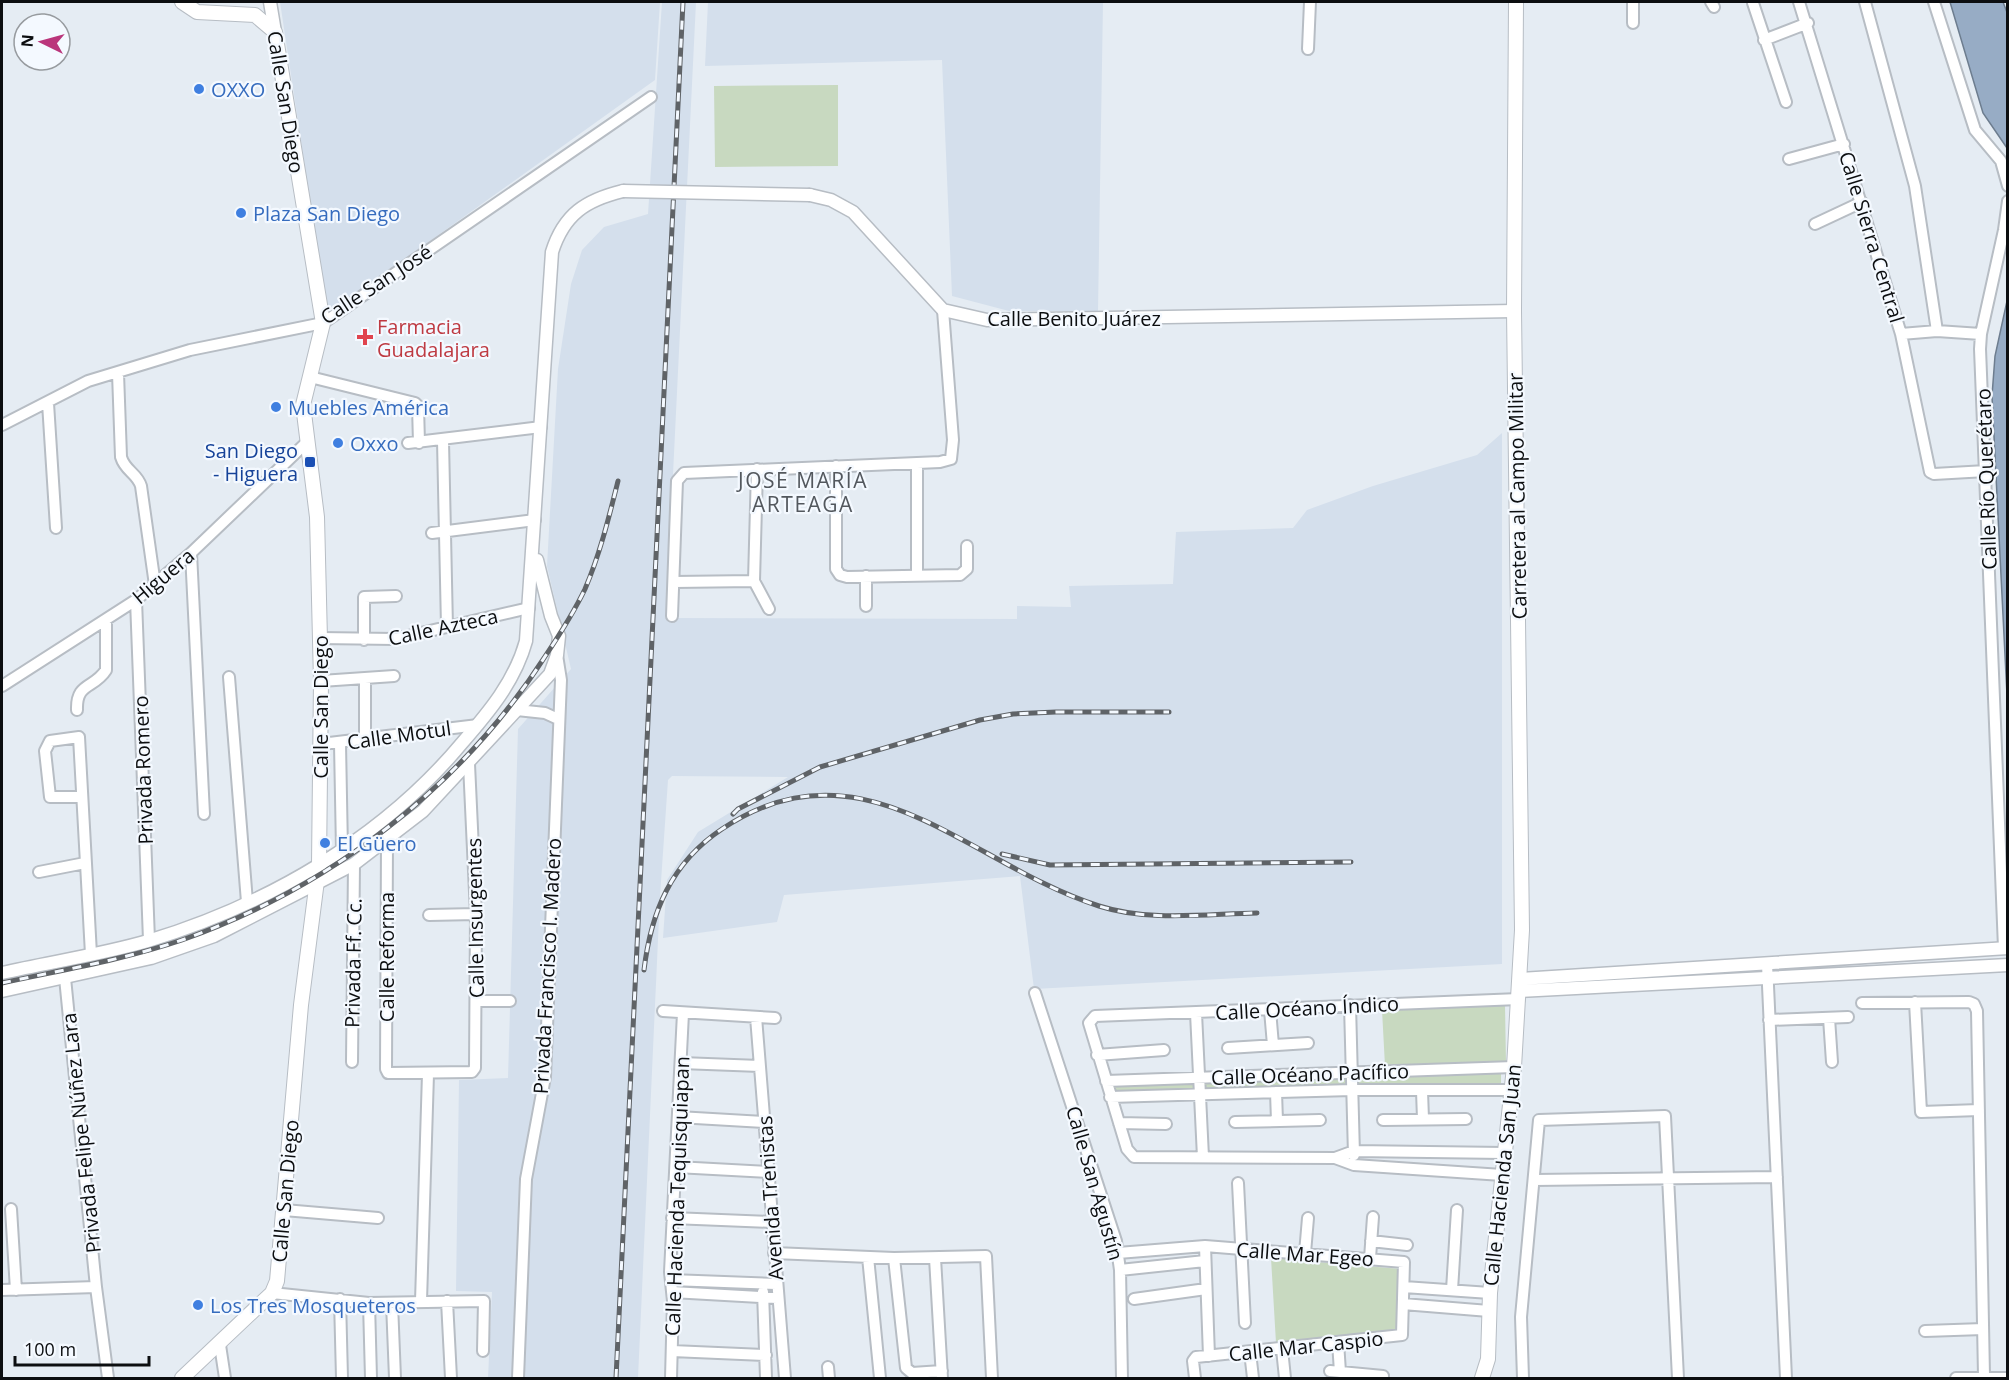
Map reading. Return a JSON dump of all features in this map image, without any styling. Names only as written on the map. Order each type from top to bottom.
[{"type":"main road","points":[[182,2],[197,12],[255,15],[275,32]]},
{"type":"main road","name":"Carretera al Campo Militar","points":[[1516,2],[1514,310],[1521,789],[1520,990]]},
{"type":"main road","name":"Calle San Diego","points":[[272,1293],[277,1281],[301,1005],[319,865],[321,681],[317,517],[303,405],[323,323],[275,32]]},
{"type":"main road","name":"Calle Hacienda San Juan","points":[[1492,1378],[1488,1359],[1490,1293],[1520,990]]},
{"type":"main road","points":[[182,1378],[193,1373],[272,1293]]},
{"type":"main road","name":"Calle Hacienda San Juan","points":[[1482,1378],[1488,1359]]},
{"type":"street","points":[[1308,49],[1310,2]]},
{"type":"street","points":[[1633,2],[1633,23]]},
{"type":"street","name":"Calle Sierra Central","points":[[1799,2],[1808,23],[1901,334],[1930,472],[1934,474],[1986,471]]},
{"type":"street","points":[[1865,2],[1915,186],[1937,331]]},
{"type":"street","points":[[1934,2],[1975,130],[2001,161],[2007,186]]},
{"type":"street","points":[[1753,3],[1786,102]]},
{"type":"street","name":"Calle San Diego","points":[[269,5],[275,32]]},
{"type":"street","points":[[1764,40],[1808,23]]},
{"type":"street","name":"Calle San José","points":[[2,425],[88,381],[190,350],[323,323],[651,97]]},
{"type":"street","points":[[1789,159],[1844,144]]},
{"type":"street","points":[[2,973],[149,940],[212,920],[319,865],[416,795],[478,725],[517,669],[526,641],[536,520],[549,273],[558,232],[571,216],[587,203],[623,191],[810,195],[831,200],[853,212],[943,310],[953,440],[951,459],[917,463],[684,473],[677,481],[672,616]]},
{"type":"street","name":"Calle Río Querétaro","points":[[2006,948],[1981,333],[2004,230],[2007,201]]},
{"type":"street","points":[[1815,224],[1862,202]]},
{"type":"street","name":"Calle Benito Juárez","points":[[943,310],[987,320],[1514,310]]},
{"type":"street","points":[[1901,334],[1937,331],[1981,333]]},
{"type":"street","points":[[118,373],[121,457],[126,470],[139,480],[141,486],[155,585]]},
{"type":"street","points":[[310,377],[415,403],[418,406],[413,443],[541,427]]},
{"type":"street","points":[[48,403],[56,528]]},
{"type":"street","points":[[443,441],[447,627]]},
{"type":"street","name":"Higuera","points":[[2,686],[106,621],[155,585],[306,443]]},
{"type":"street","points":[[917,463],[917,576]]},
{"type":"street","points":[[836,466],[836,569],[840,575],[848,577],[960,575],[967,569],[967,546]]},
{"type":"street","points":[[757,469],[754,581],[769,609]]},
{"type":"street","points":[[432,533],[536,520]]},
{"type":"street","points":[[2,991],[151,958],[214,936],[354,864],[423,812],[550,674],[557,655],[559,636],[550,616],[534,549]]},
{"type":"street","points":[[191,553],[204,814]]},
{"type":"street","points":[[866,576],[866,606]]},
{"type":"street","points":[[674,582],[754,581]]},
{"type":"street","points":[[364,640],[364,597],[396,596]]},
{"type":"street","name":"Privada Romero","points":[[136,600],[149,940]]},
{"type":"street","name":"Calle Azteca","points":[[319,638],[395,639],[529,608]]},
{"type":"street","points":[[78,710],[77,698],[80,692],[106,670],[106,621]]},
{"type":"street","name":"Privada Francisco I. Madero","points":[[518,1378],[526,1179],[544,1077],[561,680],[557,655]]},
{"type":"street","points":[[321,681],[394,676]]},
{"type":"street","points":[[229,677],[247,902]]},
{"type":"street","points":[[365,679],[365,741]]},
{"type":"street","points":[[517,710],[545,713],[558,719]]},
{"type":"street","name":"Calle Motul","points":[[321,744],[365,741],[478,725]]},
{"type":"street","points":[[82,797],[50,797],[45,751],[50,741],[79,737],[91,954]]},
{"type":"street","points":[[340,744],[342,850]]},
{"type":"street","name":"Calle Insurgentes","points":[[428,1074],[472,1072],[475,1068],[476,914],[469,764]]},
{"type":"street","name":"Calle Reforma","points":[[387,840],[388,1073],[428,1074]]},
{"type":"street","points":[[39,872],[85,863]]},
{"type":"street","name":"Privada Ff. Cc.","points":[[352,1062],[354,864]]},
{"type":"street","points":[[429,915],[476,914]]},
{"type":"street","points":[[1520,990],[1767,964],[2006,948]]},
{"type":"street","points":[[1767,964],[1786,1378]]},
{"type":"street","points":[[1520,990],[2007,965]]},
{"type":"street","name":"Privada Felipe Núñez Lara","points":[[65,978],[96,1287],[108,1378]]},
{"type":"street","name":"Calle Océano Índico","points":[[1097,1055],[1089,1026],[1095,1016],[1270,1010],[1520,990]]},
{"type":"street","name":"Calle San Agustín","points":[[1035,993],[1118,1253],[1122,1378]]},
{"type":"street","name":"Privada Francisco I. Madero","points":[[477,1000],[510,1001]]},
{"type":"street","points":[[1916,1002],[1921,1112],[1979,1110]]},
{"type":"street","points":[[1862,1003],[1974,1004],[1977,1011],[1984,1376]]},
{"type":"street","points":[[1350,1005],[1354,1165]]},
{"type":"street","points":[[1270,1010],[1273,1045]]},
{"type":"street","points":[[663,1011],[775,1018]]},
{"type":"street","name":"Calle Hacienda Tequisquiapan","points":[[671,1378],[672,1218],[683,1013]]},
{"type":"street","points":[[1196,1013],[1203,1157]]},
{"type":"street","name":"Avenida Trenistas","points":[[756,1017],[785,1378]]},
{"type":"street","points":[[1769,1020],[1848,1017]]},
{"type":"street","points":[[1829,1018],[1832,1062]]},
{"type":"street","points":[[1228,1048],[1308,1043]]},
{"type":"street","points":[[1164,1050],[1097,1055],[1127,1149],[1134,1157],[1335,1158],[1354,1165],[1502,1175]]},
{"type":"street","points":[[681,1063],[760,1066]]},
{"type":"street","name":"Calle Océano Pacífico","points":[[1106,1081],[1514,1067]]},
{"type":"street","points":[[422,1301],[428,1074]]},
{"type":"street","name":"Calle Océano Pacífico","points":[[1110,1097],[1352,1090],[1511,1090]]},
{"type":"street","points":[[1422,1091],[1423,1119]]},
{"type":"street","points":[[1276,1092],[1277,1121]]},
{"type":"street","points":[[1523,1378],[1521,1317],[1539,1120],[1665,1116],[1666,1178],[1678,1378]]},
{"type":"street","points":[[678,1117],[764,1122]]},
{"type":"street","points":[[1383,1120],[1466,1119]]},
{"type":"street","points":[[1235,1122],[1320,1120]]},
{"type":"street","points":[[1119,1123],[1166,1124]]},
{"type":"street","points":[[1335,1158],[1354,1150],[1504,1153]]},
{"type":"street","points":[[676,1167],[767,1172]]},
{"type":"street","points":[[1534,1180],[1777,1177]]},
{"type":"street","points":[[1238,1183],[1245,1323]]},
{"type":"street","points":[[11,1209],[16,1290]]},
{"type":"street","points":[[284,1210],[378,1218]]},
{"type":"street","points":[[1452,1290],[1457,1210]]},
{"type":"street","points":[[1370,1258],[1373,1217]]},
{"type":"street","points":[[672,1218],[772,1222]]},
{"type":"street","points":[[1305,1253],[1308,1218]]},
{"type":"street","points":[[1371,1240],[1407,1245]]},
{"type":"street","points":[[1195,1378],[1194,1359],[1209,1356],[1205,1246]]},
{"type":"street","name":"Calle Mar Egeo","points":[[1118,1253],[1205,1246],[1404,1262]]},
{"type":"street","points":[[774,1253],[894,1258],[986,1256],[992,1378]]},
{"type":"street","points":[[868,1257],[880,1378]]},
{"type":"street","points":[[894,1258],[906,1368],[912,1373],[942,1375],[935,1258]]},
{"type":"street","points":[[1120,1270],[1205,1262]]},
{"type":"street","name":"Calle Mar Caspio","points":[[1209,1356],[1402,1335],[1404,1262]]},
{"type":"street","points":[[671,1280],[776,1284]]},
{"type":"street","points":[[763,1284],[766,1378]]},
{"type":"street","points":[[2,1290],[96,1287]]},
{"type":"street","points":[[1404,1287],[1490,1293]]},
{"type":"street","points":[[1134,1299],[1206,1289]]},
{"type":"street","points":[[672,1292],[777,1298]]},
{"type":"street","points":[[272,1293],[369,1303],[484,1301],[483,1351]]},
{"type":"street","points":[[340,1299],[342,1378]]},
{"type":"street","points":[[447,1301],[451,1378]]},
{"type":"street","points":[[369,1303],[371,1378]]},
{"type":"street","points":[[392,1303],[395,1378]]},
{"type":"street","points":[[1403,1304],[1489,1311]]},
{"type":"street","points":[[1925,1331],[1983,1329]]},
{"type":"street","points":[[1338,1342],[1335,1371],[1383,1376]]},
{"type":"street","points":[[220,1345],[225,1378]]},
{"type":"street","points":[[1282,1349],[1285,1378]]},
{"type":"street","points":[[672,1351],[766,1355]]},
{"type":"street","points":[[1250,1352],[1253,1378]]},
{"type":"street","points":[[1956,1378],[1984,1376],[2007,1378]]},
{"type":"shaded area","points":[[280,2],[660,2],[655,80],[335,309],[326,306]]},
{"type":"shaded area","points":[[662,2],[696,2],[666,618],[1017,619],[1017,606],[1071,607],[1069,586],[1173,584],[1176,532],[1293,528],[1307,510],[1373,486],[1477,455],[1502,433],[1502,964],[1034,989],[1020,876],[784,895],[777,922],[663,938],[667,880],[698,832],[788,777],[672,776],[668,780],[660,896],[638,1378],[488,1378],[492,1292],[456,1291],[459,1080],[508,1078],[518,729],[571,669],[547,566],[558,369],[571,284],[582,250],[604,227],[648,214]]},
{"type":"shaded area","points":[[708,2],[1103,2],[1098,311],[1009,311],[952,296],[942,60],[705,66]]},
{"type":"green space","points":[[838,85],[838,166],[715,167],[714,86]]},
{"type":"green space","points":[[1505,1005],[1506,1062],[1385,1066],[1382,1010]]},
{"type":"green space","points":[[1501,1071],[1501,1087],[1112,1093],[1110,1086]]},
{"type":"green space","points":[[1271,1258],[1401,1269],[1397,1331],[1276,1343]]},
{"type":"water","points":[[1950,2],[2003,2],[2008,15],[2007,148],[1983,113]]},
{"type":"water","points":[[2007,301],[2007,695],[1992,396],[1995,356]]},
{"type":"railway","points":[[616,1378],[683,2]]},
{"type":"railway","points":[[2,983],[92,964],[182,940],[236,918],[289,892],[339,862],[387,828],[432,790],[474,748],[512,703],[546,655],[567,623],[585,589],[600,549],[618,481]]},
{"type":"railway","points":[[733,814],[738,809],[820,767],[980,720],[1013,714],[1056,712],[1169,712]]},
{"type":"railway","points":[[644,970],[652,928],[666,890],[689,857],[704,842],[722,829],[774,803],[823,795],[870,801],[915,816],[1051,887],[1099,906],[1157,916],[1257,913]]},
{"type":"railway","points":[[1002,854],[1050,865],[1351,862]]},
{"type":"place","name":"OXXO","points":[[199,89]]},
{"type":"place","name":"Plaza San Diego","points":[[241,213]]},
{"type":"place","name":"Farmacia Guadalajara","points":[[365,337]]},
{"type":"place","name":"Muebles América","points":[[276,407]]},
{"type":"place","name":"Oxxo","points":[[338,443]]},
{"type":"place","name":"San Diego - Higuera","points":[[310,462]]},
{"type":"place","name":"El Güero","points":[[325,843]]},
{"type":"place","name":"Los Tres Mosqueteros","points":[[198,1305]]},
{"type":"district","name":"JOSÉ MARÍA ARTEAGA","points":[[803,492]]}]
